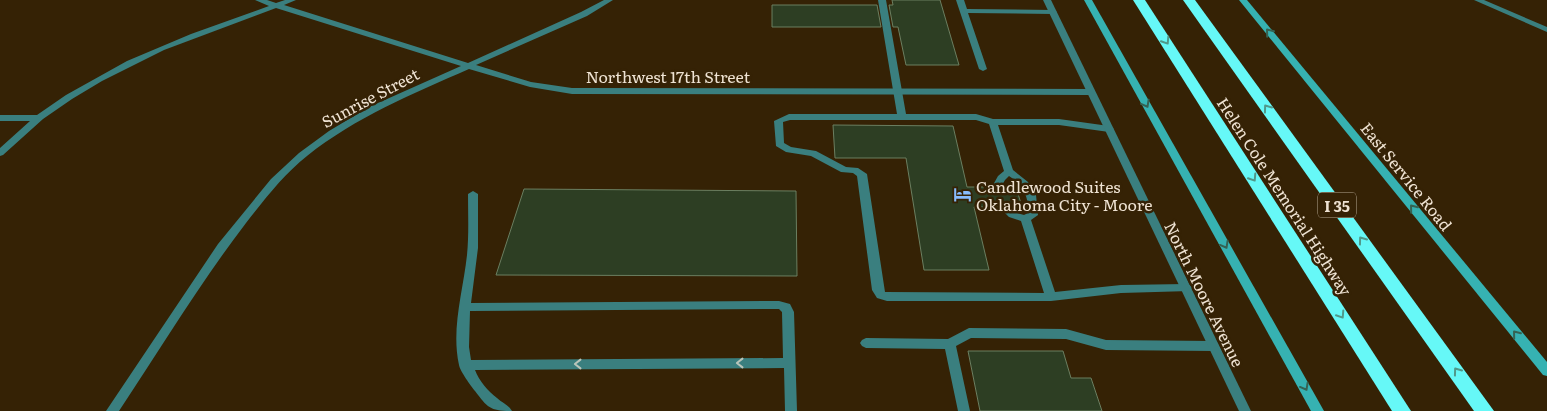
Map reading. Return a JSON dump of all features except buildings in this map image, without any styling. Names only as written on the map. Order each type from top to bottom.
[{"type":"highway","name":"Helen Cole Memorial Highway","points":[[1139,0],[1402,411]]},
{"type":"highway","name":"Helen Cole Memorial Highway","points":[[1189,0],[1485,411]]},
{"type":"main road","points":[[1088,0],[1318,411]]},
{"type":"main road","name":"East Service Road","points":[[1243,0],[1547,371]]},
{"type":"street","name":"Northwest 17th Street","points":[[258,0],[530,84],[572,91],[1091,92]]},
{"type":"street","points":[[0,153],[38,118],[75,93],[131,62],[210,28],[292,0]]},
{"type":"street","name":"Sunrise Street","points":[[112,411],[222,246],[274,181],[302,155],[332,133],[372,109],[584,14],[609,0]]},
{"type":"street","points":[[882,0],[902,117]]},
{"type":"street","points":[[960,0],[983,69]]},
{"type":"street","name":"North Moore Avenue","points":[[1047,0],[1245,411]]},
{"type":"street","points":[[1478,0],[1547,30]]},
{"type":"street","points":[[964,11],[1053,12]]},
{"type":"street","points":[[1109,129],[1058,122],[993,122],[976,117],[789,117],[778,121],[779,144],[789,150],[814,153],[844,170],[855,170],[862,174],[878,290],[881,295],[887,297],[1051,297],[1121,289],[1186,288]]},
{"type":"street","points":[[0,118],[38,118]]},
{"type":"street","points":[[993,122],[1009,172],[1021,178],[1028,186],[1034,206],[1033,215],[1025,219],[1012,215],[1005,208]]},
{"type":"street","points":[[998,185],[1009,172]]},
{"type":"street","points":[[473,194],[472,255],[462,331],[465,365],[477,388],[498,408],[506,411]]},
{"type":"street","points":[[1025,219],[1051,297]]},
{"type":"street","points":[[465,307],[780,305],[786,308],[788,312],[791,411]]},
{"type":"street","points":[[866,343],[950,344],[969,333],[1066,334],[1106,344],[1213,346]]},
{"type":"street","points":[[950,344],[964,411]]},
{"type":"street","points":[[465,365],[789,363]]},
{"type":"place","name":"Candlewood Suites Oklahoma City - Moore","points":[[962,195]]}]
